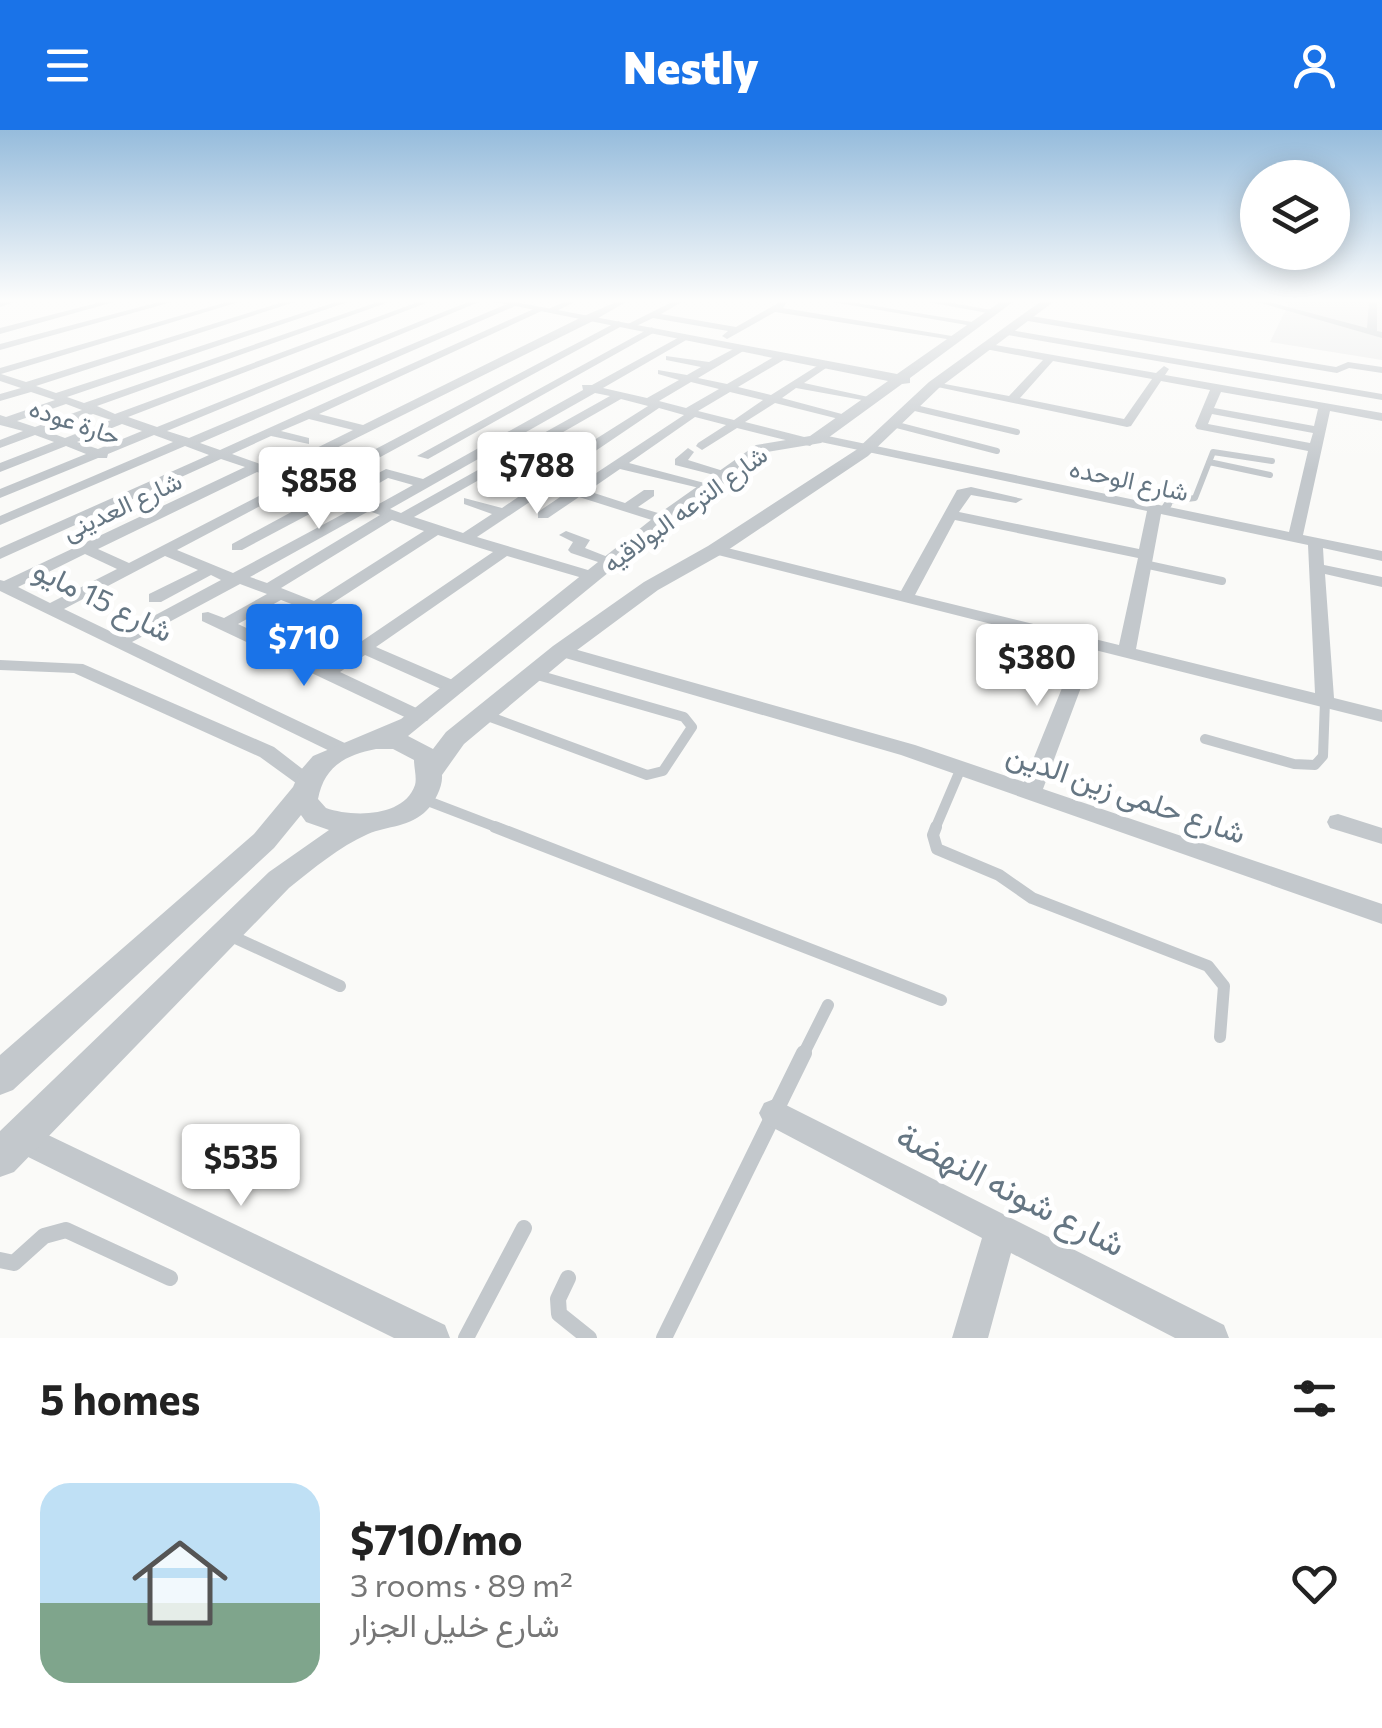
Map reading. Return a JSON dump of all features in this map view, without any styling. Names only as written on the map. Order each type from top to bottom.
[{"type":"street","points":[[2,378],[58,358]]},
{"type":"street","points":[[0,398],[114,358]]},
{"type":"street","points":[[2,421],[174,358]]},
{"type":"street","points":[[0,444],[228,358]]},
{"type":"street","points":[[0,468],[277,358]]},
{"type":"street","points":[[0,496],[335,358]]},
{"type":"street","points":[[0,522],[387,358]]},
{"type":"street","points":[[0,554],[433,358]]},
{"type":"street","points":[[435,358],[450,362]]},
{"type":"street","points":[[276,472],[507,358]]},
{"type":"street","points":[[51,610],[198,534],[391,447],[560,358]]},
{"type":"street","points":[[422,456],[600,358]]},
{"type":"street","points":[[603,358],[633,364]]},
{"type":"street","points":[[420,717],[216,621],[274,592],[424,484],[644,358]]},
{"type":"street","points":[[672,358],[711,366]]},
{"type":"street","points":[[464,539],[564,473],[575,456],[724,358]]},
{"type":"street","points":[[544,516],[691,412],[779,358]]},
{"type":"street","points":[[795,358],[1127,423],[1169,360]]},
{"type":"street","name":"شارع الترعه البولاقيه","points":[[376,740],[420,717],[663,519],[726,474],[768,446],[814,440],[923,358]]},
{"type":"street","name":"شارع الترعه البولاقيه","points":[[432,770],[447,746],[562,650],[651,586],[715,550],[867,448],[969,358]]},
{"type":"street","points":[[1012,400],[1050,358]]},
{"type":"street","points":[[1052,358],[1216,391],[1382,417]]},
{"type":"street","points":[[1159,358],[1382,397]]},
{"type":"street","points":[[1228,370],[1232,358]]},
{"type":"street","points":[[1265,358],[1341,370]]},
{"type":"street","points":[[1280,380],[1286,362]]},
{"type":"street","points":[[726,474],[691,454],[825,364]]},
{"type":"street","points":[[1334,389],[1341,370],[1348,365],[1382,370]]},
{"type":"street","points":[[408,370],[426,373]]},
{"type":"street","points":[[662,372],[772,398],[798,422]]},
{"type":"street","points":[[344,377],[394,388]]},
{"type":"street","points":[[2,378],[436,530],[592,576]]},
{"type":"street","points":[[560,380],[733,423],[847,416]]},
{"type":"street","points":[[793,384],[869,400]]},
{"type":"street","points":[[1216,391],[1201,426],[1315,448]]},
{"type":"street","points":[[119,642],[329,528],[387,511],[620,395]]},
{"type":"street","points":[[345,398],[362,402]]},
{"type":"street","points":[[18,405],[34,411]]},
{"type":"street","points":[[1207,410],[1319,431]]},
{"type":"street","points":[[1295,538],[1324,410]]},
{"type":"street","points":[[308,415],[364,430]]},
{"type":"street","points":[[254,416],[286,425]]},
{"type":"street","name":"حارة عوده","points":[[2,421],[130,465]]},
{"type":"street","name":"شارع الوحده","points":[[798,422],[814,440],[1382,556]]},
{"type":"street","points":[[270,432],[305,441]]},
{"type":"street","points":[[460,435],[494,444]]},
{"type":"street","points":[[582,437],[601,441]]},
{"type":"street","points":[[391,447],[457,465]]},
{"type":"street","points":[[575,456],[707,488]]},
{"type":"street","points":[[532,465],[564,473]]},
{"type":"street","name":"شارع العدينى","points":[[2,586],[259,466]]},
{"type":"street","points":[[237,547],[386,473],[424,484]]},
{"type":"street","points":[[500,482],[535,492]]},
{"type":"street","points":[[549,483],[663,519]]},
{"type":"street","points":[[906,597],[965,491],[1016,499]]},
{"type":"street","points":[[600,519],[649,492]]},
{"type":"street","points":[[0,496],[28,510]]},
{"type":"street","points":[[469,501],[504,512]]},
{"type":"street","points":[[1127,652],[1159,509]]},
{"type":"street","points":[[951,514],[1145,560]]},
{"type":"street","points":[[295,516],[329,528]]},
{"type":"street","points":[[153,517],[198,534]]},
{"type":"street","points":[[292,622],[436,530]]},
{"type":"street","points":[[566,535],[582,540],[576,550],[610,562]]},
{"type":"street","points":[[1315,542],[1325,701]]},
{"type":"street","points":[[86,549],[130,569]]},
{"type":"street","points":[[165,550],[349,621],[336,636],[455,688]]},
{"type":"street","points":[[715,550],[1382,716]]},
{"type":"street","points":[[327,673],[363,648],[404,611],[504,552]]},
{"type":"street","points":[[1317,568],[1382,582]]},
{"type":"street","points":[[155,598],[210,569]]},
{"type":"street","name":"شارع 15 مايو","points":[[2,586],[342,750]]},
{"type":"street","points":[[1031,793],[1089,642]]},
{"type":"street","name":"شارع حلمى زين الدين","points":[[562,650],[961,768],[1382,914]]},
{"type":"street","points":[[0,665],[76,668],[267,752],[305,787],[307,808],[319,819],[360,826]]},
{"type":"street","points":[[0,1078],[254,850],[326,758],[376,740],[414,746],[426,756],[432,770],[420,798],[394,816],[360,826],[298,864],[11,1148],[432,1338]]},
{"type":"street","points":[[1338,822],[1382,836]]},
{"type":"street","name":"شارع شونه النهضة","points":[[774,1113],[1204,1336]]},
{"type":"street","points":[[970,1338],[1001,1230]]},
{"type":"lane","points":[[911,407],[1017,432]]},
{"type":"lane","points":[[893,424],[997,451]]},
{"type":"lane","points":[[1159,509],[1170,502],[1196,498],[1209,462],[1219,451],[1272,461]]},
{"type":"lane","points":[[1209,462],[1270,475]]},
{"type":"lane","points":[[1145,560],[1222,580]]},
{"type":"lane","points":[[484,714],[647,775],[663,771],[692,726],[684,717],[533,674]]},
{"type":"lane","points":[[1205,739],[1315,765],[1323,756],[1325,701]]},
{"type":"lane","points":[[961,768],[932,840],[937,849],[999,874],[1032,898],[1208,966],[1224,986],[1220,1037]]},
{"type":"lane","points":[[420,798],[941,1000]]},
{"type":"lane","points":[[226,933],[340,986]]},
{"type":"lane","points":[[664,1338],[828,1005]]},
{"type":"lane","points":[[466,1338],[524,1228]]},
{"type":"lane","points":[[0,1260],[14,1263],[44,1236],[66,1230],[170,1278]]},
{"type":"lane","points":[[568,1278],[556,1297],[555,1313],[560,1322],[589,1338]]}]
